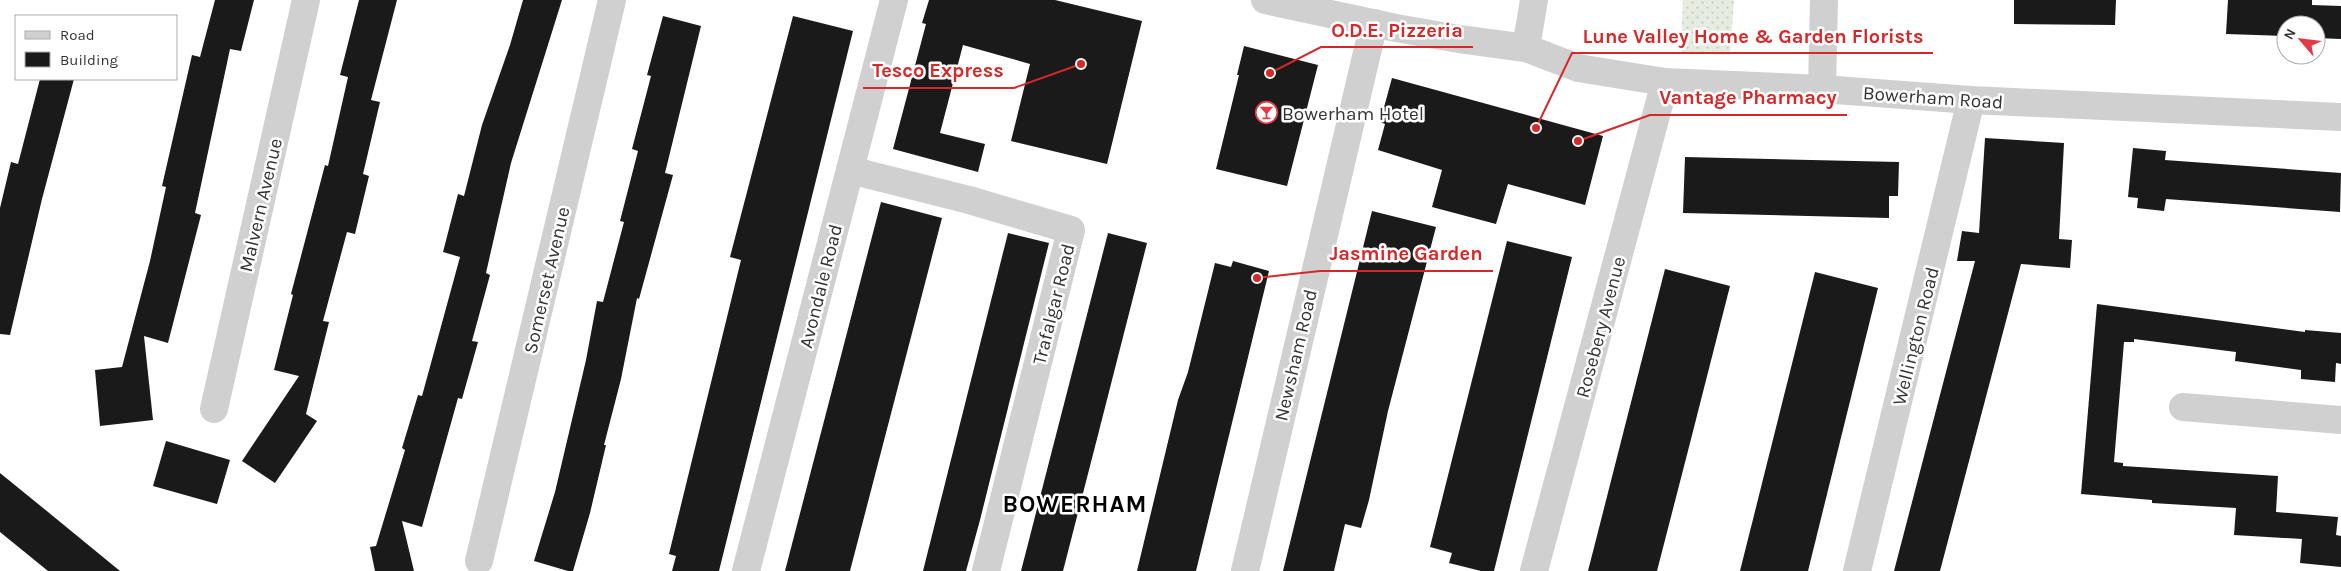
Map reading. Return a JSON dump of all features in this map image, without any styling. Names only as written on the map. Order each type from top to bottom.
[{"type":"street","name":"Malvern Avenue","points":[[214,409],[306,0]]},
{"type":"street","name":"Somerset Avenue","points":[[479,560],[612,0]]},
{"type":"street","name":"Avondale Road","points":[[746,571],[894,0]]},
{"type":"street","name":"Bowerham Road","points":[[1265,0],[1454,38],[1526,48],[1578,68],[1665,82],[1971,100],[2341,117]]},
{"type":"street","points":[[1526,48],[1534,0]]},
{"type":"street","points":[[1822,90],[1824,0]]},
{"type":"street","name":"Newsham Road","points":[[1245,571],[1374,23]]},
{"type":"street","name":"Rosebery Avenue","points":[[1534,571],[1665,82]]},
{"type":"street","name":"Wellington Road","points":[[1857,571],[1971,100]]},
{"type":"street","name":"Trafalgar Road","points":[[850,170],[969,200],[1071,230],[986,571]]},
{"type":"street","points":[[2183,407],[2341,420]]},
{"type":"shaded area","points":[[1683,0],[1734,0],[1730,55],[1681,52]]},
{"type":"building","points":[[215,0],[254,0],[241,51],[230,49],[195,213],[201,215],[168,343],[144,336],[153,420],[100,426],[95,370],[122,367],[150,261],[166,187],[162,186],[192,55],[200,57]]},
{"type":"building","points":[[359,0],[397,0],[371,100],[380,102],[363,174],[369,176],[355,234],[347,232],[323,321],[329,322],[306,414],[317,421],[275,483],[242,461],[299,376],[274,370],[293,295],[291,294],[325,165],[328,166],[348,77],[340,75]]},
{"type":"building","points":[[523,0],[562,0],[511,163],[486,273],[490,275],[472,341],[478,342],[462,399],[458,398],[422,527],[402,521],[414,571],[375,571],[370,547],[376,546],[405,450],[402,448],[418,395],[422,396],[460,257],[443,252],[458,194],[464,196],[482,125],[510,45]]},
{"type":"building","points":[[929,0],[1055,0],[1142,21],[1107,164],[1011,141],[1030,64],[963,45],[940,133],[985,144],[978,172],[893,149],[926,24],[922,23]]},
{"type":"building","points":[[2014,0],[2116,0],[2115,25],[2014,24]]},
{"type":"building","points":[[2228,0],[2312,0],[2312,5],[2341,6],[2341,39],[2326,38],[2326,15],[2276,15],[2276,36],[2226,34]]},
{"type":"building","points":[[663,16],[701,26],[665,173],[673,175],[639,299],[637,298],[621,379],[604,445],[606,445],[590,513],[573,571],[568,571],[534,561],[555,492],[586,360],[597,301],[603,302],[624,222],[620,221],[638,151],[632,149],[651,76],[647,75]]},
{"type":"building","points":[[793,16],[853,31],[719,571],[672,571],[676,556],[669,554],[741,260],[730,257]]},
{"type":"building","name":"Bowerham Hotel","points":[[1244,46],[1318,65],[1287,186],[1216,169],[1239,75],[1237,75]]},
{"type":"building","points":[[1392,78],[1603,136],[1585,205],[1508,184],[1496,224],[1432,207],[1442,170],[1378,150],[1385,124],[1380,122]]},
{"type":"building","points":[[40,80],[74,80],[42,199],[10,335],[0,334],[0,208],[11,162],[18,164]]},
{"type":"building","points":[[1985,138],[2064,143],[2059,239],[2072,240],[2070,268],[2021,264],[1940,571],[1894,571],[1975,261],[1957,261],[1962,231],[1979,233]]},
{"type":"building","points":[[2133,148],[2166,151],[2165,160],[2341,173],[2340,212],[2166,199],[2164,211],[2137,208],[2138,198],[2128,197]]},
{"type":"building","points":[[1685,157],[1899,162],[1898,196],[1889,196],[1889,218],[1683,213]]},
{"type":"building","points":[[881,202],[942,218],[850,571],[785,571]]},
{"type":"building","points":[[1372,211],[1436,227],[1388,411],[1369,500],[1361,528],[1345,524],[1334,571],[1283,571]]},
{"type":"building","points":[[1008,233],[1049,243],[980,520],[966,571],[923,571]]},
{"type":"building","points":[[1108,233],[1147,243],[1063,571],[1021,571]]},
{"type":"building","points":[[1507,241],[1572,257],[1494,571],[1481,571],[1449,563],[1452,553],[1430,547]]},
{"type":"building","points":[[1233,261],[1269,271],[1196,571],[1137,571],[1178,400],[1188,372],[1215,263],[1231,267]]},
{"type":"building","points":[[1665,269],[1730,286],[1690,443],[1657,571],[1588,571]]},
{"type":"building","points":[[1815,272],[1878,288],[1808,571],[1740,571]]},
{"type":"building","points":[[2097,304],[2305,332],[2305,330],[2341,333],[2341,364],[2336,363],[2335,382],[2301,379],[2301,370],[2235,361],[2236,352],[2134,339],[2134,342],[2124,342],[2114,462],[2123,463],[2123,466],[2278,476],[2276,512],[2338,517],[2336,535],[2341,536],[2341,567],[2300,563],[2302,539],[2234,535],[2236,508],[2152,503],[2152,500],[2081,494]]},
{"type":"building","points":[[166,441],[230,460],[217,504],[153,486]]},
{"type":"building","points":[[0,473],[120,571],[48,571],[0,532]]},
{"type":"place","name":"Tesco Express","points":[[1081,64]]},
{"type":"place","name":"O.D.E. Pizzeria","points":[[1270,73]]},
{"type":"place","name":"Bowerham Hotel","points":[[1266,113]]},
{"type":"place","name":"Lune Valley Home & Garden Florists","points":[[1536,128]]},
{"type":"place","name":"Vantage Pharmacy","points":[[1578,141]]},
{"type":"place","name":"Jasmine Garden","points":[[1257,278]]},
{"type":"district","name":"BOWERHAM","points":[[1075,504]]}]
